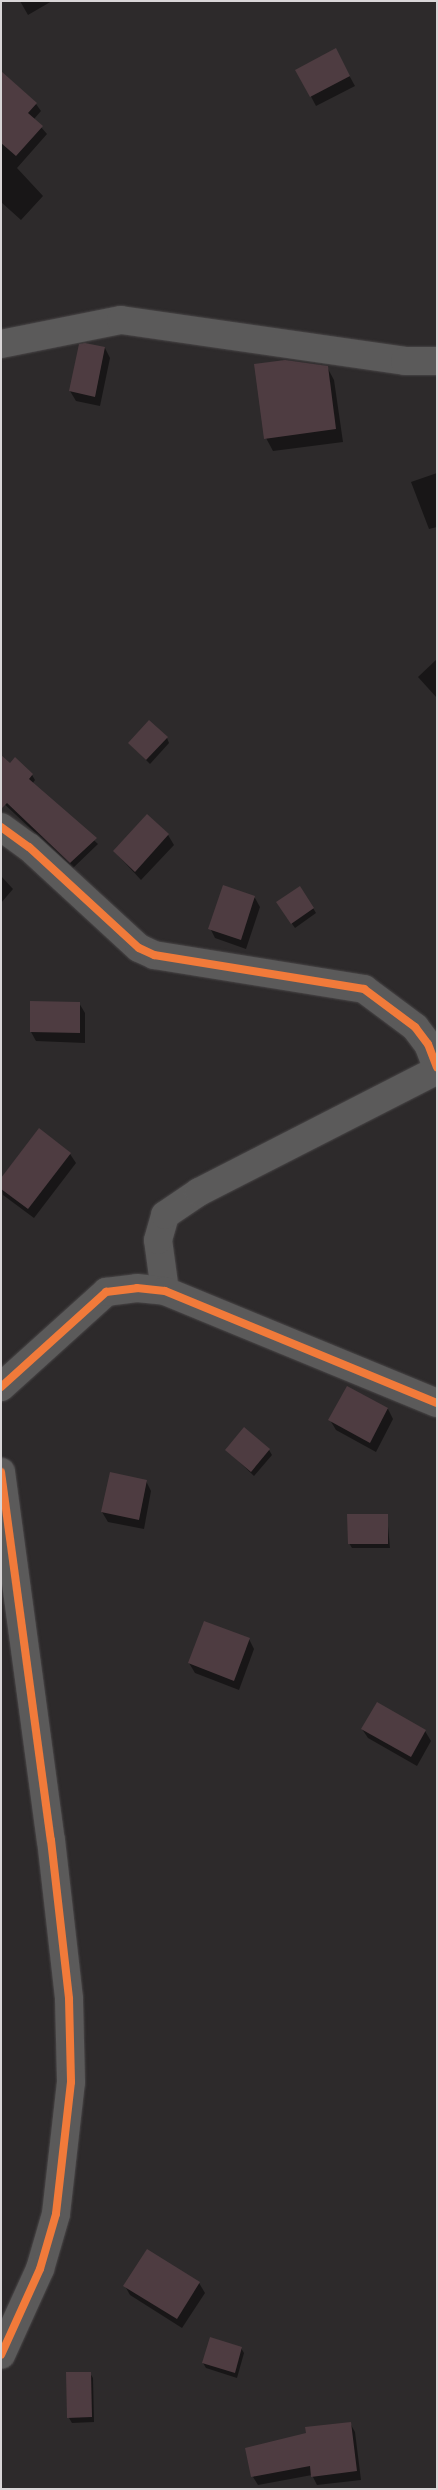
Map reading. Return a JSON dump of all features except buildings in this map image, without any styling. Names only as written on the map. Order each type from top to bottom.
[{"type":"street","points":[[1,344],[121,320],[405,361],[437,361]]},
{"type":"street","points":[[1,826],[30,847],[138,948],[154,955],[364,989],[415,1026],[428,1044],[437,1068],[207,1187],[165,1215],[158,1240],[165,1291]]},
{"type":"street","points":[[1,1388],[106,1292],[137,1288],[165,1291],[437,1403]]},
{"type":"street","points":[[1,1472],[51,1840],[69,1999],[71,2082],[56,2214],[40,2269],[1,2354]]},
{"type":"cycle path","points":[[1,827],[29,847],[139,948],[154,955],[364,989],[415,1027],[428,1044],[437,1067]]},
{"type":"cycle path","points":[[1,1387],[106,1292],[137,1288],[165,1291],[437,1403]]},
{"type":"cycle path","points":[[1,1472],[51,1840],[69,1999],[71,2082],[56,2214],[40,2269],[1,2355]]}]
